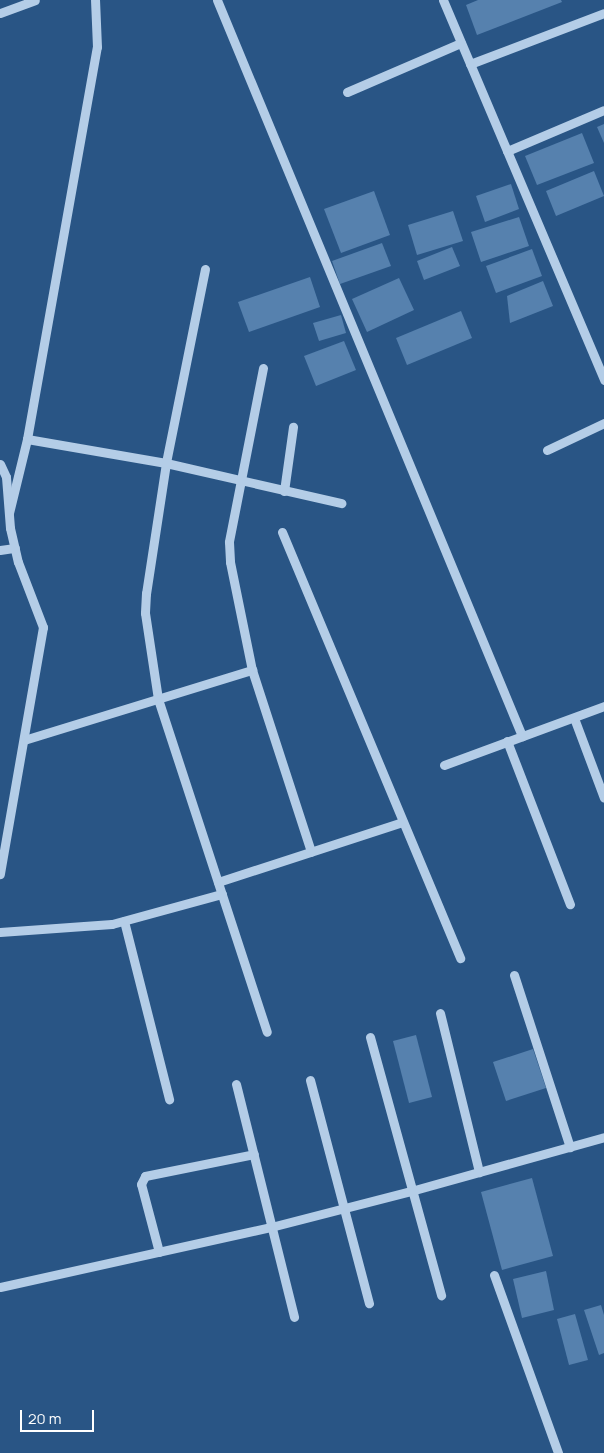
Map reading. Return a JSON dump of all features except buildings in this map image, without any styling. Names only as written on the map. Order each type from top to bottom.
[{"type":"street","points":[[0,13],[34,0]]},
{"type":"street","points":[[9,512],[28,439],[97,47],[95,0]]},
{"type":"street","points":[[217,0],[522,736]]},
{"type":"street","points":[[444,0],[603,377]]},
{"type":"street","points":[[470,64],[604,13]]},
{"type":"street","points":[[346,92],[462,43]]},
{"type":"street","points":[[507,151],[604,110]]},
{"type":"street","points":[[205,269],[166,463],[146,593],[146,613],[158,699],[267,1032]]},
{"type":"street","points":[[263,368],[229,542],[230,562],[252,670],[311,852]]},
{"type":"street","points":[[547,450],[604,424]]},
{"type":"street","points":[[284,491],[293,426]]},
{"type":"street","points":[[28,439],[166,463],[341,503]]},
{"type":"street","points":[[0,464],[6,476],[15,548],[43,628],[0,874]]},
{"type":"street","points":[[282,532],[460,958]]},
{"type":"street","points":[[0,550],[15,548]]},
{"type":"street","points":[[24,740],[252,670]]},
{"type":"street","points":[[444,765],[604,706]]},
{"type":"street","points":[[574,718],[604,798]]},
{"type":"street","points":[[507,741],[570,904]]},
{"type":"street","points":[[218,882],[403,822]]},
{"type":"street","points":[[0,932],[97,926],[124,922],[222,894]]},
{"type":"street","points":[[124,922],[169,1099]]},
{"type":"street","points":[[514,976],[570,1147]]},
{"type":"street","points":[[440,1013],[479,1172]]},
{"type":"street","points":[[370,1037],[441,1295]]},
{"type":"street","points":[[310,1080],[342,1208],[369,1303]]},
{"type":"street","points":[[236,1084],[294,1317]]},
{"type":"street","points":[[0,1287],[271,1227],[412,1191],[604,1137]]},
{"type":"street","points":[[159,1252],[141,1184],[145,1176],[254,1154]]},
{"type":"street","points":[[494,1275],[558,1453]]}]
